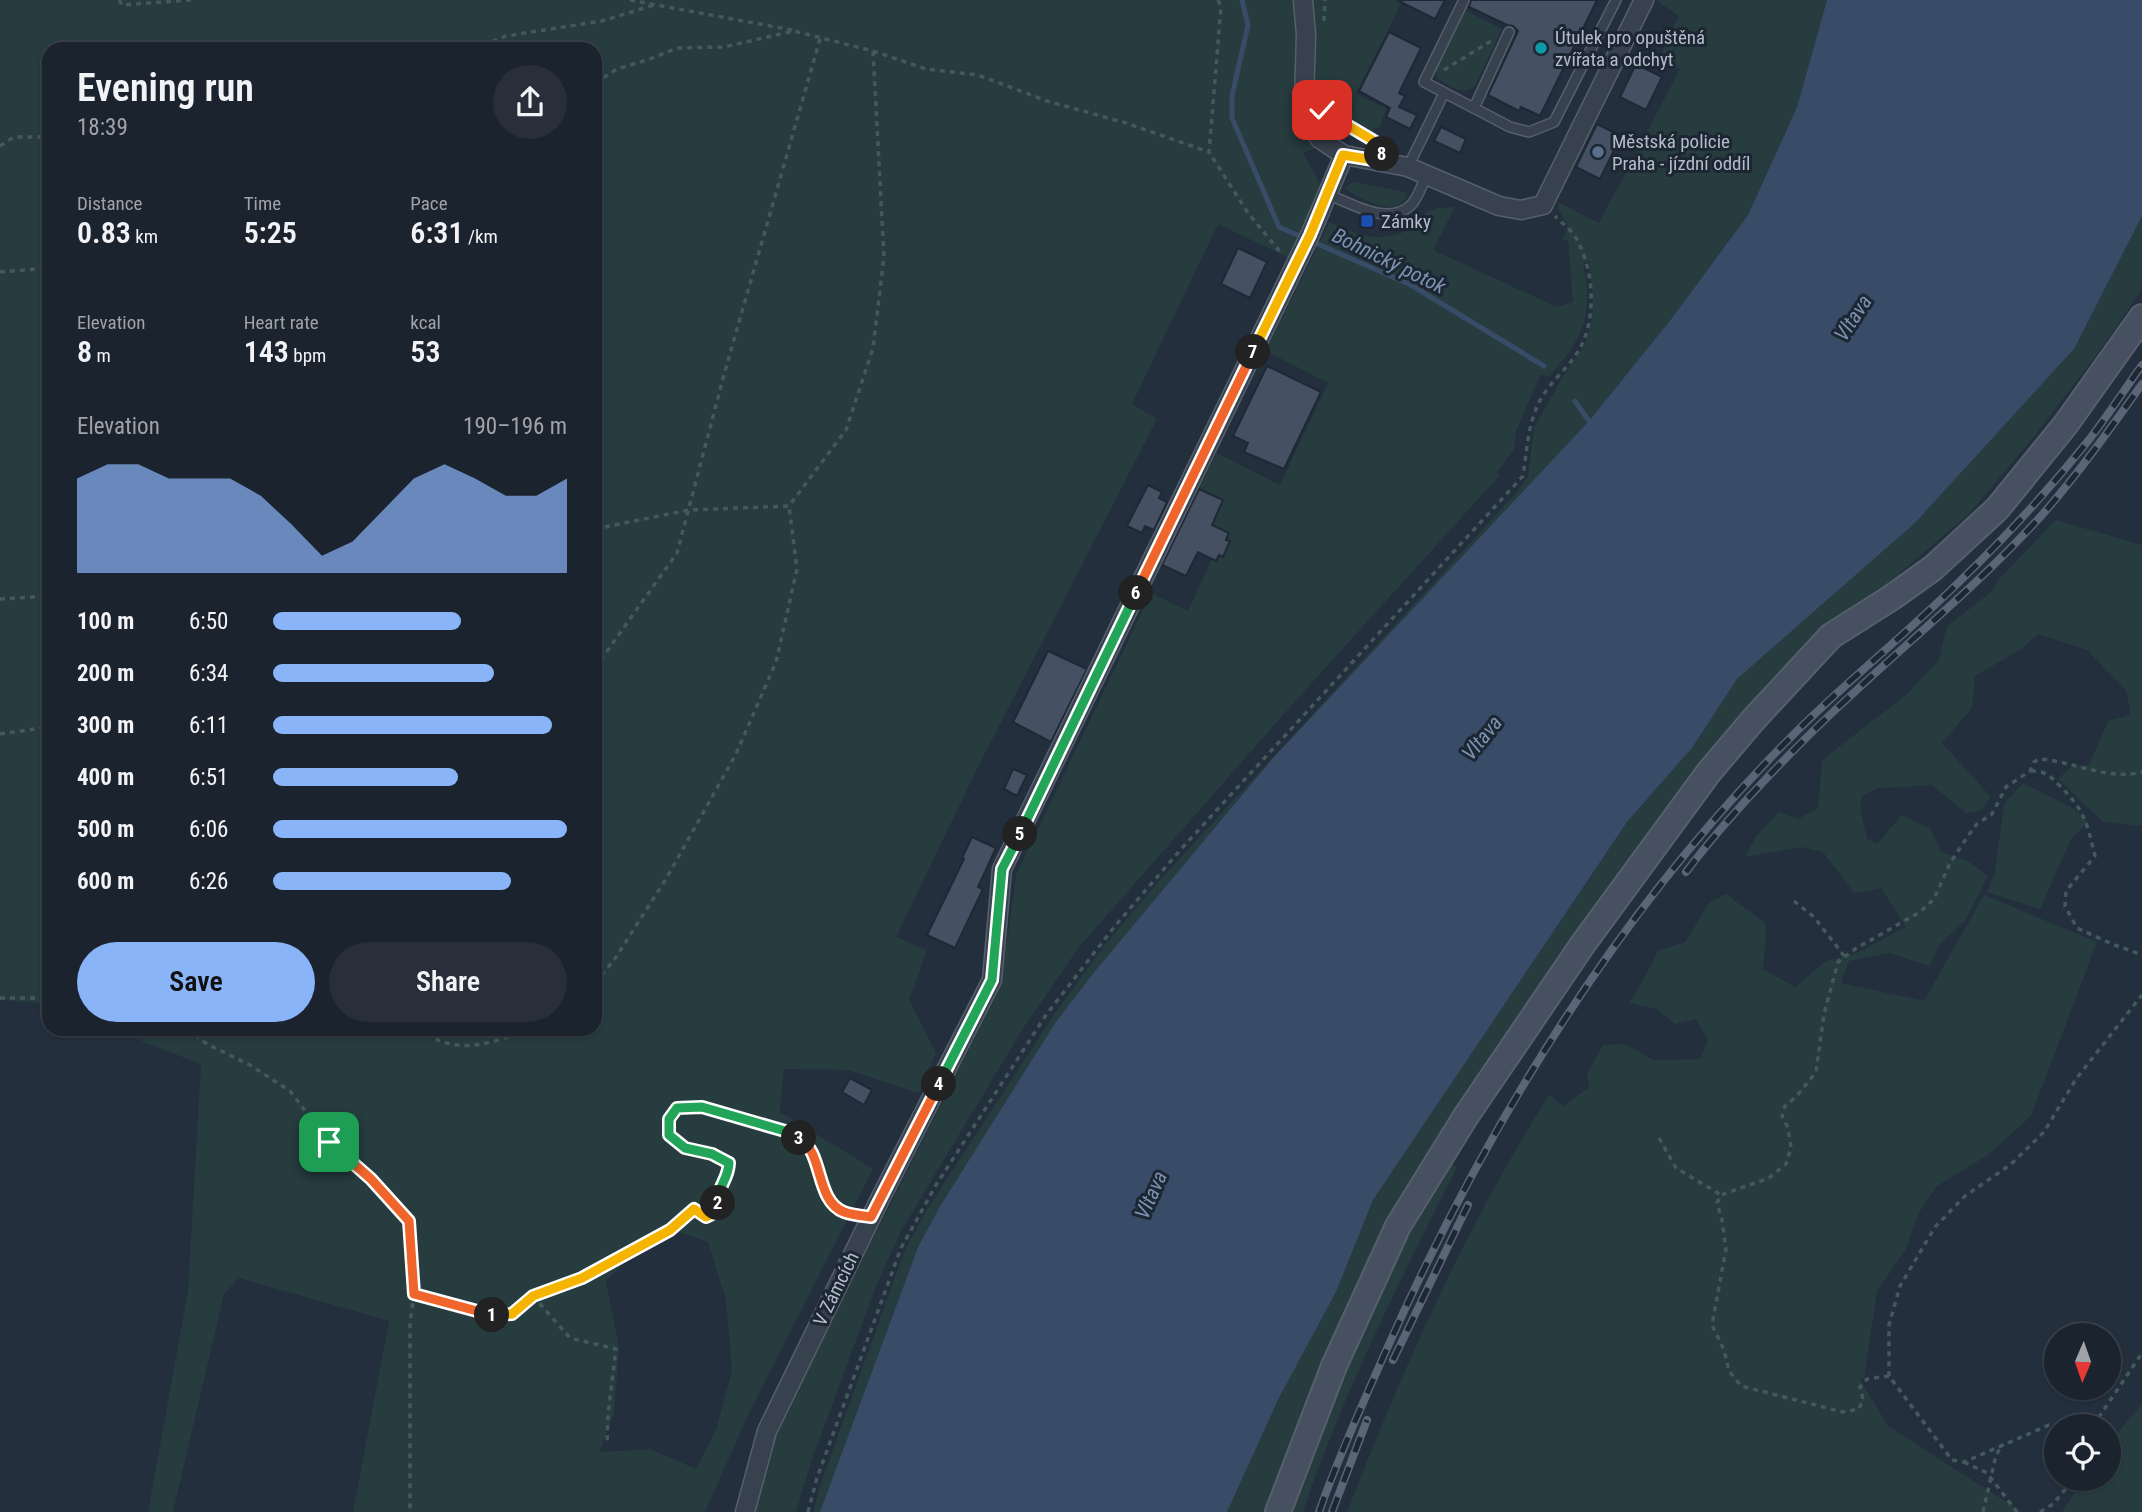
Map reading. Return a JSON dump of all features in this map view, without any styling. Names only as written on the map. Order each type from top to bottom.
[{"type":"main road","points":[[1278,1512],[1334,1366],[1398,1226],[1466,1116],[1583,944],[1709,772],[1754,719],[1831,636],[1933,568],[1997,509],[2066,424],[2142,317]]},
{"type":"street","points":[[1303,0],[1306,35],[1304,100],[1308,121],[1320,139],[1343,155],[1408,166],[1499,206],[1521,210],[1543,205],[1644,0]]},
{"type":"street","name":"V Zámcích","points":[[745,1512],[767,1431],[871,1217],[992,980],[1002,869],[1308,239],[1343,155]]},
{"type":"lane","points":[[1464,0],[1424,82],[1510,127],[1529,132],[1554,122],[1616,0]]},
{"type":"lane","points":[[1474,108],[1508,35]]},
{"type":"lane","points":[[1408,166],[1444,93]]},
{"type":"lane","points":[[1327,194],[1379,214],[1397,214],[1412,204],[1427,175]]},
{"type":"path","points":[[119,0],[122,5],[191,0]]},
{"type":"path","points":[[630,0],[794,31],[873,51],[926,69],[978,75],[1047,101],[1126,123],[1209,152]]},
{"type":"path","points":[[1218,0],[1221,7],[1209,152],[1248,213],[1294,268]]},
{"type":"path","points":[[1324,24],[1325,0]]},
{"type":"path","points":[[491,42],[506,36],[602,21],[654,5]]},
{"type":"path","points":[[602,79],[617,69],[677,48],[724,47],[794,31]]},
{"type":"path","points":[[1427,77],[1435,76],[1493,39],[1508,35]]},
{"type":"path","points":[[602,658],[677,553],[725,371],[820,39]]},
{"type":"path","points":[[602,975],[666,879],[736,754],[776,662],[797,569],[789,506],[846,430],[873,348],[884,257],[873,51]]},
{"type":"path","points":[[1322,110],[1379,144],[1385,162]]},
{"type":"path","points":[[0,146],[14,137],[42,136]]},
{"type":"path","points":[[808,1512],[817,1478],[901,1248],[936,1185],[1046,1015],[1115,926],[1182,848],[1524,476],[1531,425],[1542,398],[1579,351],[1590,318],[1588,271],[1576,238],[1543,205]]},
{"type":"path","points":[[0,272],[42,269]]},
{"type":"path","points":[[602,528],[689,510],[789,506]]},
{"type":"path","points":[[0,599],[42,596]]},
{"type":"path","points":[[0,734],[42,728]]},
{"type":"path","points":[[2030,771],[2034,762],[2039,759],[2104,771],[2136,774],[2142,772]]},
{"type":"path","points":[[1889,1376],[1867,1379],[1860,1387],[1863,1399],[1859,1409],[1843,1412],[1741,1386],[1729,1371],[1724,1350],[1712,1325],[1726,1249],[1717,1203],[1721,1195],[1769,1178],[1786,1164],[1791,1148],[1788,1128],[1782,1116],[1785,1106],[1816,1072],[1824,1014],[1838,962],[1920,912],[1934,899],[1950,863],[1977,824],[1992,814],[2006,786],[2030,771],[2049,774],[2078,805],[2086,819],[2095,856],[2066,891],[2065,906],[2077,928],[2142,955]]},
{"type":"path","points":[[1794,901],[1814,917],[1845,957]]},
{"type":"path","points":[[2017,1512],[1987,1473],[1964,1462],[1952,1460],[1889,1376],[1889,1325],[1900,1286],[1935,1227],[1965,1196],[2010,1165],[2043,1132],[2076,1079],[2142,995]]},
{"type":"path","points":[[0,998],[42,998]]},
{"type":"path","points":[[196,1036],[250,1065],[290,1091],[329,1142],[371,1179],[409,1221],[414,1294],[410,1323],[410,1512]]},
{"type":"path","points":[[428,1036],[434,1040],[470,1048],[509,1036]]},
{"type":"path","points":[[414,1294],[487,1315],[512,1314],[533,1296],[593,1272],[670,1230],[694,1209],[706,1217],[718,1211],[718,1188],[728,1174],[729,1163],[712,1154],[685,1148],[669,1135],[669,1119],[677,1108],[702,1107],[785,1131],[806,1142],[826,1194],[841,1212],[871,1217]]},
{"type":"path","points":[[1659,1138],[1676,1168],[1721,1195]]},
{"type":"path","points":[[533,1296],[570,1338],[616,1349],[607,1444]]},
{"type":"path","points":[[2099,1414],[2142,1353]]},
{"type":"path","points":[[1964,1462],[2044,1427]]},
{"type":"path","points":[[1983,1512],[1996,1455],[2003,1444]]},
{"type":"path","points":[[2040,1512],[2053,1504],[2064,1491]]},
{"type":"green space","points":[[0,0],[1403,0],[1356,94],[1386,108],[1380,127],[1372,128],[1379,137],[1343,137],[1303,153],[1321,186],[1289,258],[1218,224],[1132,404],[1157,419],[977,769],[896,937],[927,950],[909,1000],[936,1053],[919,1093],[848,1070],[784,1069],[780,1112],[873,1169],[749,1413],[705,1512],[353,1512],[389,1321],[239,1278],[224,1294],[173,1512],[148,1512],[188,1291],[201,1064],[127,1036],[602,1036],[602,42],[42,42],[41,1003],[0,1000]],"holes":[[[674,1230],[708,1242],[726,1300],[732,1370],[716,1430],[696,1469],[650,1449],[599,1452],[614,1413],[619,1348],[606,1281],[638,1249]]]},
{"type":"green space","points":[[1656,0],[1827,0],[1797,107],[1748,215],[1672,318],[1589,421],[1273,758],[1095,971],[1055,1023],[939,1208],[918,1247],[820,1512],[813,1512],[904,1252],[926,1211],[1055,1013],[1107,942],[1160,880],[1516,493],[1528,476],[1534,428],[1563,376],[1585,344],[1592,320],[1589,261],[1583,263],[1587,298],[1578,338],[1549,377],[1541,374],[1516,431],[1514,449],[1497,473],[1500,475],[1298,698],[1079,947],[1022,1030],[901,1231],[875,1289],[812,1459],[796,1512],[755,1512],[776,1431],[1001,986],[1016,875],[1151,593],[1188,611],[1212,559],[1216,561],[1229,541],[1226,540],[1229,533],[1212,525],[1223,500],[1199,489],[1217,453],[1280,485],[1328,383],[1266,351],[1330,222],[1366,236],[1387,236],[1423,225],[1426,212],[1455,207],[1433,250],[1557,307],[1573,302],[1568,241],[1563,240],[1568,225],[1558,209],[1558,202],[1599,223],[1680,69],[1659,58],[1679,16]]},
{"type":"green space","points":[[1464,10],[1502,29],[1475,86],[1461,90],[1437,78],[1435,69]]},
{"type":"green space","points":[[1354,182],[1405,192],[1407,196],[1394,206],[1377,205],[1345,189]]},
{"type":"green space","points":[[2142,216],[2140,292],[2098,353],[2036,434],[1969,514],[1795,658],[1744,710],[1698,764],[1572,937],[1455,1108],[1374,1245],[1268,1512],[1227,1512],[1279,1398],[1336,1292],[1373,1200],[1627,822],[1692,748],[1737,679],[1915,523],[2074,349]]},
{"type":"green space","points":[[2056,520],[2142,545],[2142,826],[2103,822],[2058,779],[2071,767],[2089,765],[2108,721],[2131,715],[2126,690],[2087,650],[2038,634],[2020,650],[1975,676],[1972,708],[1942,743],[1991,797],[1981,810],[1966,813],[1932,785],[1878,788],[1862,796],[1860,807],[1867,839],[1878,844],[1901,815],[1930,828],[1941,852],[1968,861],[1988,876],[1965,921],[1940,944],[1930,966],[1889,953],[1849,961],[1841,983],[1924,1001],[1984,895],[2097,942],[2031,1116],[1988,1155],[1937,1186],[1918,1214],[1906,1249],[1877,1291],[1864,1378],[1859,1378],[1888,1426],[2022,1512],[1347,1512],[1414,1351],[1463,1247],[1490,1195],[1549,1095],[1563,1106],[1589,1087],[1587,1074],[1603,1045],[1625,1044],[1653,1060],[1700,1059],[1708,1040],[1696,1019],[1675,1024],[1657,1009],[1629,1003],[1658,951],[1685,942],[1710,902],[1726,894],[1765,923],[1763,969],[1795,987],[1826,961],[1857,953],[1906,927],[1881,888],[1854,893],[1823,852],[1801,847],[1745,857],[1756,836],[1779,812],[1798,819],[1818,808],[1822,760],[1906,695],[1939,660],[1947,626],[1990,593],[2000,578]]},
{"type":"green space","points":[[2023,783],[2071,807],[2088,822],[2071,839],[2040,909],[1987,892],[1995,872],[2004,804]]},
{"type":"green space","points":[[1447,1160],[1457,1167],[1355,1380],[1303,1512],[1289,1512],[1390,1265]]},
{"type":"green space","points":[[2142,1404],[2142,1512],[2062,1512],[2076,1491],[2121,1491],[2121,1429]]},
{"type":"water","name":"Vltava","points":[[1827,0],[2142,0],[2142,216],[2074,349],[1915,523],[1737,679],[1692,748],[1627,822],[1373,1200],[1336,1292],[1279,1398],[1227,1512],[820,1512],[918,1247],[939,1208],[1055,1023],[1095,971],[1273,758],[1589,421],[1672,318],[1748,215],[1797,107]]},
{"type":"building","points":[[1397,0],[1445,0],[1435,19]]},
{"type":"building","name":"Útulek pro opuštěná zvířata a odchyt","points":[[1471,0],[1597,0],[1540,116],[1521,107],[1519,111],[1488,95],[1518,31],[1513,26],[1469,7]]},
{"type":"building","points":[[1389,32],[1421,48],[1399,93],[1405,96],[1399,107],[1417,115],[1410,129],[1386,117],[1390,108],[1359,91]]},
{"type":"building","points":[[1636,64],[1662,77],[1646,110],[1620,97]]},
{"type":"building","name":"Městská policie Praha - jízdní oddíl","points":[[1597,124],[1621,136],[1600,179],[1576,167]]},
{"type":"building","points":[[1441,127],[1466,139],[1460,153],[1434,141]]},
{"type":"building","points":[[1238,248],[1267,262],[1250,298],[1221,284]]},
{"type":"building","points":[[1267,366],[1321,392],[1284,469],[1244,452],[1248,443],[1233,436]]},
{"type":"building","points":[[1148,485],[1162,492],[1159,498],[1167,502],[1154,530],[1145,526],[1142,533],[1127,526]]},
{"type":"building","points":[[1199,489],[1223,500],[1212,525],[1229,533],[1226,540],[1230,541],[1223,557],[1219,555],[1216,561],[1198,552],[1186,576],[1162,565]]},
{"type":"building","points":[[1048,651],[1087,669],[1051,742],[1013,722]]},
{"type":"building","points":[[1013,769],[1027,775],[1017,796],[1004,789]]},
{"type":"building","points":[[972,837],[996,848],[978,887],[983,889],[955,948],[927,935]]},
{"type":"building","points":[[850,1078],[872,1090],[864,1105],[842,1092]]},
{"type":"waterway","name":"Bohnický potok","points":[[1242,0],[1248,25],[1232,96],[1232,118],[1279,227],[1411,285],[1544,366]]},
{"type":"waterway","name":"Bohnický potok","points":[[1575,401],[1589,421],[1593,422]]},
{"type":"railway","points":[[1319,1512],[1385,1353],[1466,1187],[1559,1028],[1611,951],[1667,877],[1726,806],[1789,739],[1936,604],[2025,514],[2088,441],[2142,365]]},
{"type":"railway","points":[[1686,872],[1769,775],[1859,687],[1983,575],[2042,515],[2142,384]]},
{"type":"railway","points":[[1393,1360],[1468,1205]]},
{"type":"railway","points":[[1332,1512],[1367,1420]]},
{"type":"place","name":"Útulek pro opuštěná zvířata a odchyt","points":[[1541,48]]},
{"type":"place","name":"Městská policie Praha - jízdní oddíl","points":[[1598,152]]},
{"type":"place","name":"Zámky","points":[[1367,221]]},
{"type":"route","points":[[329,1142],[371,1179],[409,1221],[414,1294],[487,1315],[512,1314],[533,1296],[582,1278],[670,1230],[694,1209],[706,1217],[718,1211],[718,1188],[728,1174],[729,1163],[712,1154],[685,1148],[669,1135],[669,1119],[677,1108],[702,1107],[785,1131],[806,1142],[826,1194],[841,1212],[871,1217],[992,980],[1002,869],[1310,235],[1343,155],[1385,162],[1379,144],[1322,110]]}]
